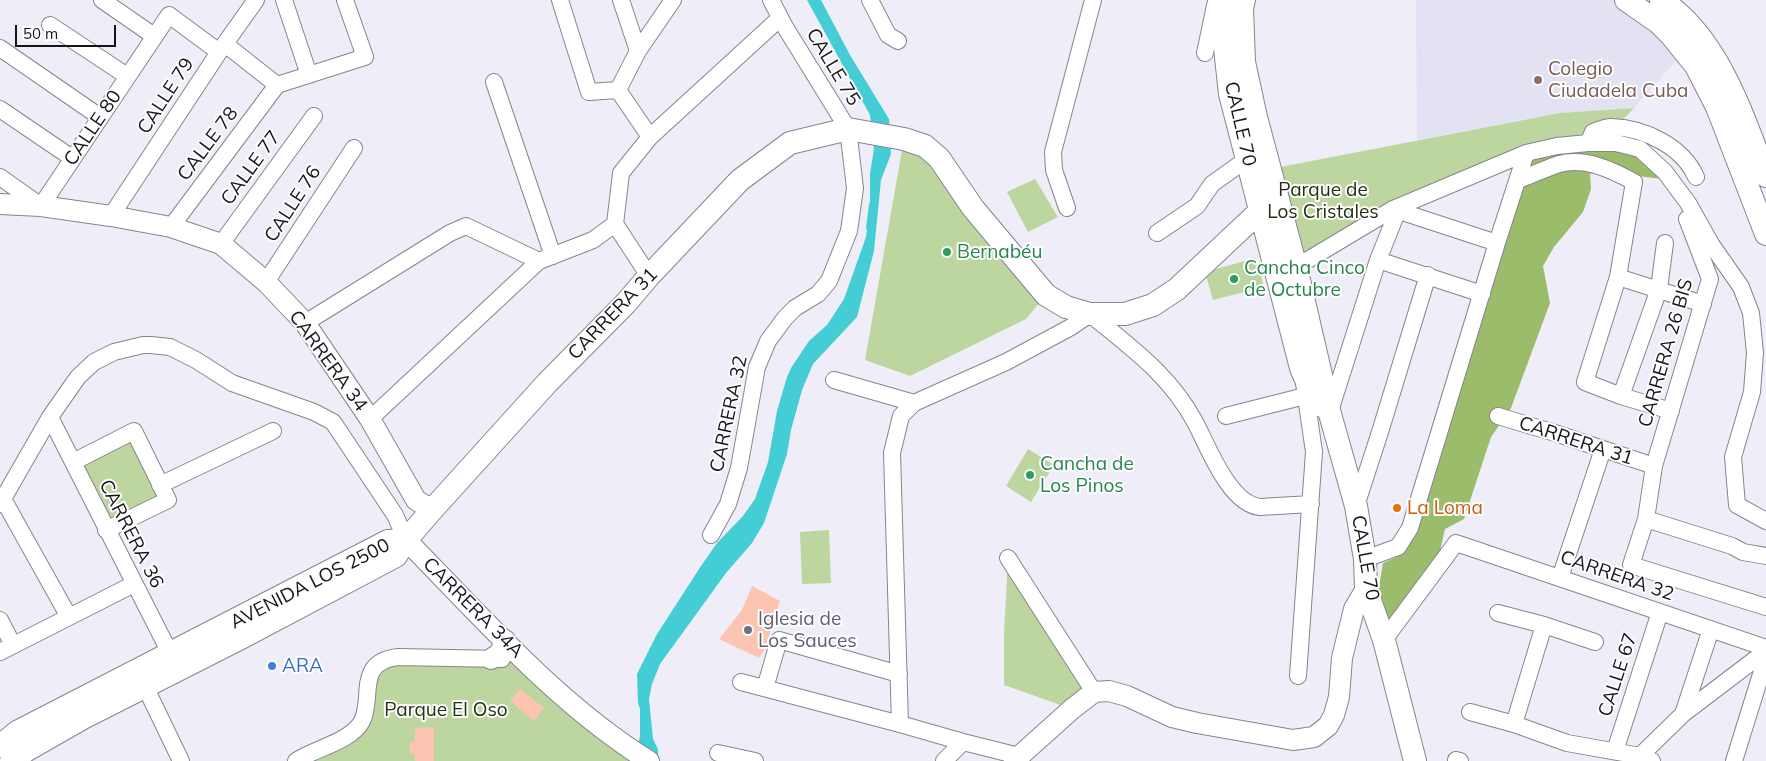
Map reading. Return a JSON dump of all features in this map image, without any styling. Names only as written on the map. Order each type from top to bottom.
[{"type":"main road","points":[[1626,0],[1659,23],[1696,66],[1717,107],[1766,234]]},
{"type":"main road","points":[[1661,0],[1673,8],[1686,21],[1726,76],[1766,176]]},
{"type":"main road","name":"CALLE 70","points":[[1224,1],[1242,8],[1251,149],[1260,210],[1305,386],[1330,414]]},
{"type":"main road","name":"CARRERA 31","points":[[406,540],[546,383],[626,302],[740,180],[790,143],[852,129],[904,139],[924,146],[939,158],[973,208],[1046,295],[1066,306],[1090,314],[1125,314],[1144,309],[1162,300],[1177,289],[1277,195]]},
{"type":"main road","name":"CALLE 70","points":[[1251,149],[1277,195],[1296,267],[1330,414],[1356,506],[1365,559],[1366,589],[1384,640],[1415,761]]},
{"type":"main road","name":"AVENIDA LOS 2500","points":[[0,746],[17,732],[141,678],[174,661],[239,639],[396,556],[406,540]]},
{"type":"main road","name":"AVENIDA LOS 2500","points":[[11,761],[83,718],[141,678]]},
{"type":"street","points":[[102,0],[154,36]]},
{"type":"street","name":"CALLE 79","points":[[111,216],[256,0]]},
{"type":"street","points":[[284,0],[309,75]]},
{"type":"street","points":[[222,48],[277,85],[365,57],[345,0]]},
{"type":"street","points":[[560,0],[589,92],[618,90]]},
{"type":"street","points":[[621,0],[638,51]]},
{"type":"street","points":[[618,90],[638,51],[673,0]]},
{"type":"street","name":"CALLE 75","points":[[771,0],[780,18],[852,129]]},
{"type":"street","points":[[870,0],[888,35],[898,41]]},
{"type":"street","points":[[1067,208],[1054,170],[1053,152],[1093,0]]},
{"type":"street","points":[[1205,53],[1224,1]]},
{"type":"street","name":"CALLE 80","points":[[41,206],[168,15],[222,48]]},
{"type":"street","points":[[649,276],[615,224],[621,173],[650,137],[780,18]]},
{"type":"street","points":[[50,25],[128,76]]},
{"type":"street","points":[[0,48],[100,117]]},
{"type":"street","points":[[494,82],[546,258]]},
{"type":"street","name":"CALLE 78","points":[[171,227],[277,85]]},
{"type":"street","points":[[618,90],[650,137]]},
{"type":"street","points":[[0,109],[72,158]]},
{"type":"street","name":"CALLE 77","points":[[221,244],[314,116]]},
{"type":"street","points":[[1588,143],[1593,132],[1610,126],[1632,130],[1655,138],[1673,148],[1691,165],[1696,177]]},
{"type":"street","name":"CARRERA 32","points":[[712,535],[728,504],[739,468],[756,367],[772,335],[785,318],[795,308],[826,287],[833,274],[849,231],[855,188],[852,129]]},
{"type":"street","points":[[1296,267],[1396,209],[1526,153],[1556,146],[1588,143],[1616,143],[1640,149],[1665,172],[1688,203],[1711,244],[1741,287],[1751,314],[1755,353],[1752,392],[1733,457],[1737,505],[1766,521]]},
{"type":"street","name":"CALLE 76","points":[[266,282],[354,148]]},
{"type":"street","points":[[1157,233],[1197,206],[1212,184],[1251,149]]},
{"type":"street","points":[[1365,559],[1398,547],[1410,528],[1526,153]]},
{"type":"street","points":[[1518,180],[1561,164],[1584,163],[1608,169],[1634,182],[1618,277],[1585,382],[1621,396],[1671,411]]},
{"type":"street","name":"CARRERA 34","points":[[0,177],[41,206],[171,227],[221,244],[266,282],[305,323],[370,419],[416,500],[432,510]]},
{"type":"street","name":"CARRERA 26 BIS","points":[[1674,184],[1710,279],[1654,466],[1646,519],[1632,565],[1766,607]]},
{"type":"street","points":[[0,204],[41,206]]},
{"type":"street","points":[[1396,209],[1497,243]]},
{"type":"street","points":[[1330,414],[1378,260],[1396,209]]},
{"type":"street","points":[[370,419],[546,258],[593,240],[615,224]]},
{"type":"street","points":[[305,323],[450,233],[466,226],[546,258]]},
{"type":"street","points":[[1621,396],[1659,289],[1665,242]]},
{"type":"street","points":[[1378,260],[1482,294]]},
{"type":"street","points":[[1356,506],[1428,275]]},
{"type":"street","points":[[1618,277],[1703,304]]},
{"type":"street","points":[[900,724],[892,453],[901,416],[914,403],[1006,362],[1071,327],[1090,314],[1147,361],[1170,385],[1190,412],[1221,472],[1244,501],[1252,506],[1260,507],[1311,504]]},
{"type":"street","name":"CARRERA 34A","points":[[50,417],[78,377],[94,362],[114,352],[143,345],[170,347],[196,360],[232,383],[314,412],[332,422],[395,515],[406,540],[524,660],[583,714],[620,743],[648,761]]},
{"type":"street","points":[[834,380],[914,403]]},
{"type":"street","points":[[1226,416],[1305,386],[1314,452],[1298,676]]},
{"type":"street","name":"CARRERA 31","points":[[1498,416],[1654,466]]},
{"type":"street","points":[[50,417],[2,502],[69,617]]},
{"type":"street","name":"CARRERA 36","points":[[50,417],[174,661]]},
{"type":"street","points":[[160,485],[273,431]]},
{"type":"street","points":[[73,462],[134,432],[168,500],[106,530]]},
{"type":"street","points":[[1560,578],[1603,449]]},
{"type":"street","points":[[1646,519],[1732,546],[1743,552],[1766,556]]},
{"type":"street","name":"CARRERA 32","points":[[1384,640],[1456,543],[1766,649]]},
{"type":"street","points":[[1008,558],[1094,692]]},
{"type":"street","points":[[0,620],[7,649],[134,584]]},
{"type":"street","points":[[741,682],[900,724],[1017,758],[1094,692],[1109,691],[1127,696],[1172,717],[1197,723],[1293,740],[1314,737],[1328,726],[1334,715],[1339,697],[1342,658],[1354,609],[1366,589]]},
{"type":"street","name":"CALLE 67","points":[[1615,751],[1660,612]]},
{"type":"street","points":[[1498,613],[1544,625],[1595,642]]},
{"type":"street","points":[[1514,724],[1544,625]]},
{"type":"street","points":[[1683,714],[1711,629]]},
{"type":"street","points":[[491,659],[500,653],[505,640]]},
{"type":"street","points":[[765,688],[779,640],[899,674]]},
{"type":"street","points":[[1470,712],[1514,724],[1566,743],[1615,751],[1643,759],[1683,714],[1766,649]]},
{"type":"street","points":[[296,761],[310,752],[345,738],[358,727],[365,712],[367,687],[370,678],[374,669],[382,662],[398,657],[524,660]]},
{"type":"street","points":[[1734,761],[1766,658]]},
{"type":"street","points":[[141,678],[181,761]]},
{"type":"street","points":[[944,761],[963,742]]},
{"type":"street","points":[[732,761],[718,753],[754,761]]},
{"type":"shaded area","name":"Colegio Ciudadela Cuba","points":[[1416,0],[1626,0],[1684,52],[1634,108],[1560,113],[1417,140]]},
{"type":"green space","name":"Parque de Los Cristales","points":[[1634,108],[1616,127],[1588,143],[1526,153],[1296,267],[1270,169],[1560,113]]},
{"type":"green space","name":"Bernabéu","points":[[904,139],[925,146],[1046,295],[1026,319],[910,376],[865,360]]},
{"type":"green space","points":[[1568,145],[1637,154],[1662,179],[1638,176],[1613,164],[1590,174],[1591,189],[1583,212],[1554,247],[1543,266],[1550,303],[1511,408],[1491,437],[1464,519],[1445,529],[1439,555],[1386,625],[1378,593],[1383,563],[1397,557],[1415,536],[1531,159]]},
{"type":"green space","points":[[1035,179],[1058,217],[1028,232],[1007,192]]},
{"type":"green space","name":"Cancha Cinco de Octubre","points":[[1256,258],[1264,287],[1213,300],[1205,272]]},
{"type":"green space","points":[[134,431],[168,500],[106,530],[73,462]]},
{"type":"green space","name":"Cancha de Los Pinos","points":[[1028,449],[1054,465],[1031,502],[1006,486]]},
{"type":"green space","points":[[829,530],[831,583],[802,584],[800,532]]},
{"type":"green space","points":[[1008,558],[1094,692],[1072,709],[1004,685],[1004,634]]},
{"type":"green space","name":"Parque El Oso","points":[[524,660],[635,761],[296,761],[350,735],[378,665]]},
{"type":"water","points":[[807,0],[821,0],[850,55],[889,119],[891,154],[881,180],[874,251],[857,317],[813,364],[802,390],[791,430],[787,454],[764,523],[752,543],[726,573],[660,664],[652,684],[649,699],[653,739],[658,749],[658,761],[635,761],[640,736],[637,674],[657,634],[701,566],[717,543],[743,516],[755,499],[768,462],[777,411],[787,377],[809,341],[827,325],[844,299],[866,237],[870,207],[870,173],[874,149],[870,115]]},
{"type":"building","name":"Iglesia de Los Sauces","points":[[752,586],[780,601],[765,649],[759,658],[719,639],[742,610]]},
{"type":"building","points":[[520,689],[544,708],[534,721],[510,701]]},
{"type":"building","points":[[434,727],[434,761],[415,761],[415,754],[410,754],[410,742],[415,742],[415,728]]},
{"type":"waterway","points":[[871,204],[868,228],[871,230]]},
{"type":"place","name":"Colegio Ciudadela Cuba","points":[[1538,80]]},
{"type":"place","name":"Bernabéu","points":[[947,252]]},
{"type":"place","name":"Cancha Cinco de Octubre","points":[[1234,279]]},
{"type":"place","name":"Cancha de Los Pinos","points":[[1030,475]]},
{"type":"place","name":"La Loma","points":[[1397,508]]},
{"type":"place","name":"Iglesia de Los Sauces","points":[[748,630]]},
{"type":"place","name":"ARA","points":[[272,666]]}]
